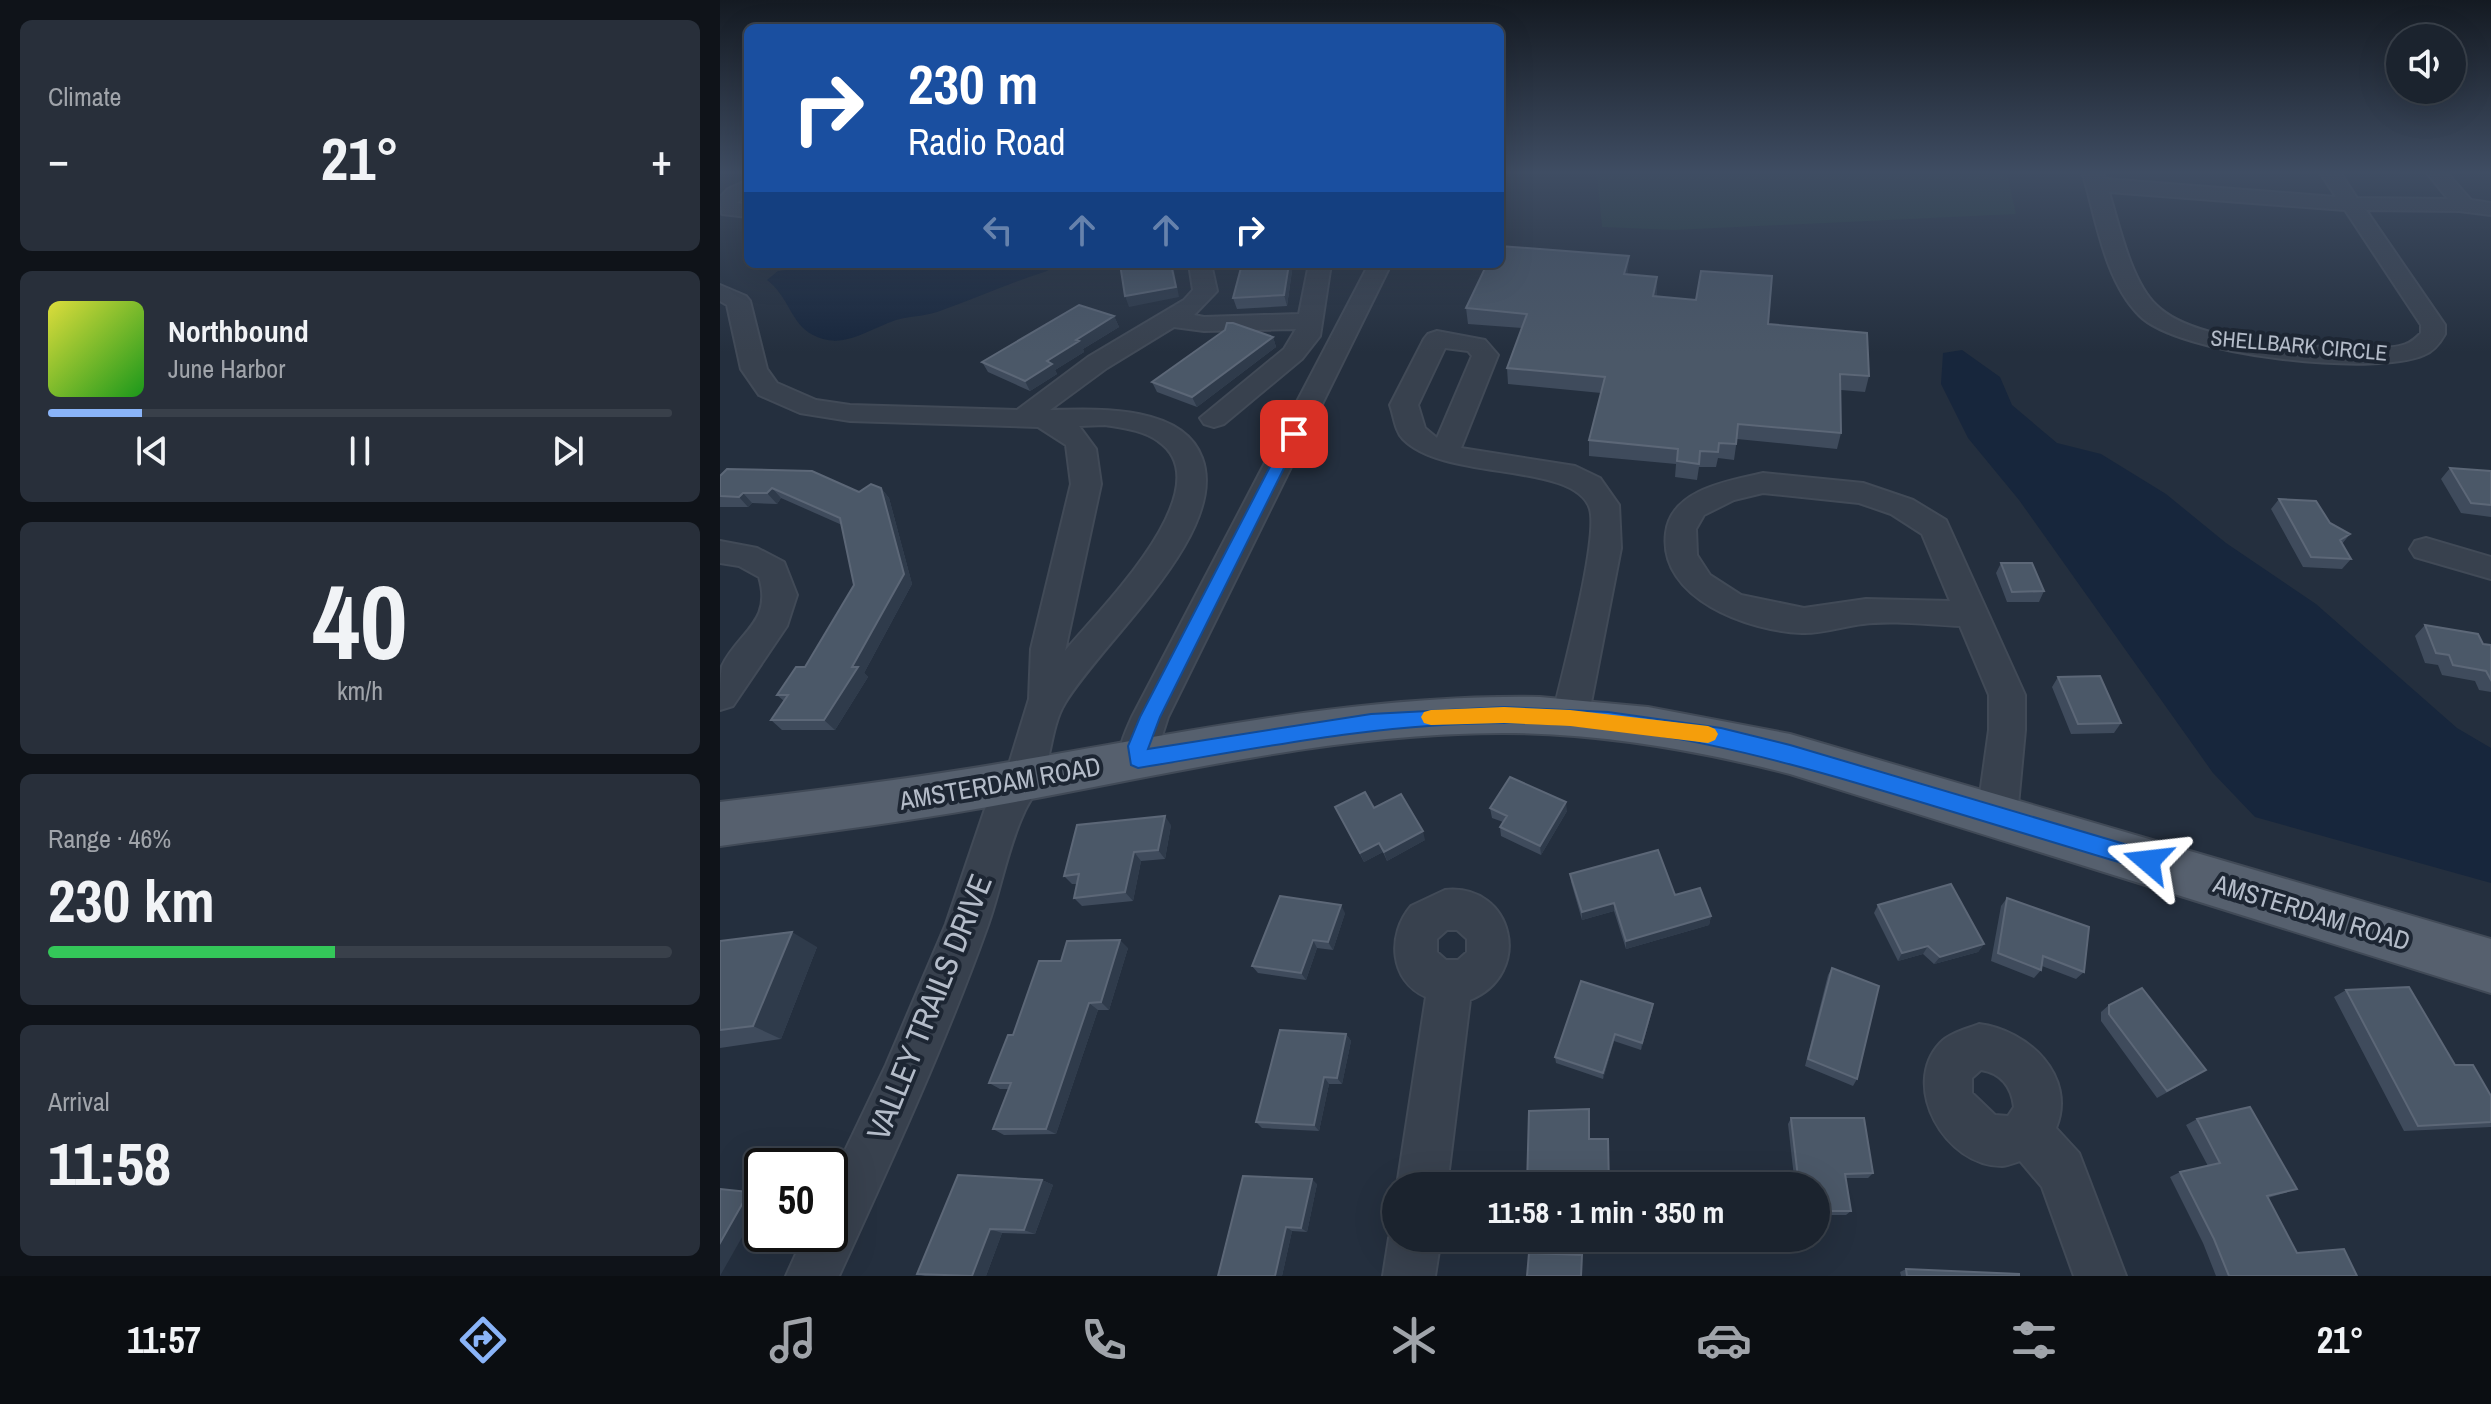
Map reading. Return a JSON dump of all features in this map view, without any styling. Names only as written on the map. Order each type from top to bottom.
[{"type":"main road","name":"AMSTERDAM ROAD","points":[[720,824],[903,801],[1371,722],[1504,715],[1633,723],[1721,737],[1790,754],[2491,966]]},
{"type":"street","name":"SHELLBARK CIRCLE","points":[[2113,234],[2136,299],[2169,325],[2223,342],[2331,352],[2379,356],[2420,348],[2433,334],[2433,325],[2371,234]]},
{"type":"street","points":[[1033,419],[1056,390],[1196,304],[1205,291],[1201,268]]},
{"type":"street","points":[[1214,418],[1293,354],[1307,336],[1320,268]]},
{"type":"street","points":[[1138,759],[1138,746],[1150,717],[1378,268]]},
{"type":"street","points":[[720,292],[738,301],[754,369],[768,389],[810,407],[850,413],[1033,419],[1105,417],[1139,422],[1169,435],[1188,457],[1192,485],[1186,514],[1170,545],[1047,699]]},
{"type":"street","points":[[1172,319],[1204,324],[1308,321]]},
{"type":"street","points":[[1445,453],[1485,355],[1476,345],[1437,339],[1408,393],[1404,416],[1415,436],[1445,453],[1466,460],[1540,467],[1567,475],[1583,482],[1604,502],[1607,525],[1605,548],[1570,718]]},
{"type":"street","points":[[1033,419],[1070,431],[1080,443],[1086,458],[1086,484],[1048,649],[1047,699]]},
{"type":"street","points":[[1972,614],[1866,611],[1804,621],[1763,614],[1730,604],[1699,583],[1681,556],[1681,529],[1693,508],[1725,492],[1763,483],[1863,493],[1902,507],[1935,528],[2007,695],[2007,730],[1997,816]]},
{"type":"street","points":[[2426,549],[2491,568]]},
{"type":"street","points":[[720,552],[746,556],[773,570],[781,595],[775,617],[720,696]]},
{"type":"street","name":"VALLEY TRAILS DRIVE","points":[[812,1276],[903,1082],[967,924],[1005,809],[1023,780],[1047,699]]},
{"type":"street","points":[[1424,1172],[1450,982]]},
{"type":"street","points":[[2027,1133],[2061,1171],[2100,1276]]},
{"type":"street","points":[[1409,1276],[1413,1252]]},
{"type":"water","points":[[802,268],[1051,268],[937,312],[889,322],[858,336],[836,341],[813,335],[799,324],[780,293],[767,280],[778,271]]},
{"type":"water","points":[[1962,350],[2000,377],[2012,405],[2057,443],[2101,454],[2166,494],[2226,543],[2316,604],[2457,728],[2491,748],[2491,883],[2255,817],[2213,773],[2019,500],[1968,438],[1941,384],[1943,353]]},
{"type":"building","points":[[1504,246],[1629,256],[1624,274],[1657,277],[1653,296],[1696,300],[1701,271],[1772,276],[1768,324],[1867,333],[1869,376],[1840,374],[1841,433],[1738,424],[1736,444],[1719,443],[1718,452],[1700,451],[1699,464],[1677,461],[1678,449],[1589,440],[1605,377],[1507,368],[1527,314],[1466,308],[1485,268],[1504,268]]},
{"type":"building","points":[[1121,268],[1172,268],[1176,287],[1125,296]]},
{"type":"building","points":[[1241,268],[1288,268],[1284,295],[1233,298]]},
{"type":"building","points":[[1079,305],[1114,316],[1047,361],[1052,364],[1025,381],[982,362]]},
{"type":"building","points":[[1227,323],[1273,337],[1192,397],[1152,382],[1225,330]]},
{"type":"building","points":[[2450,468],[2491,471],[2491,505],[2471,503]]},
{"type":"building","points":[[727,469],[812,471],[859,492],[871,484],[881,488],[904,574],[852,667],[858,667],[824,720],[771,720],[788,695],[777,695],[796,667],[805,667],[854,585],[840,518],[772,488],[767,493],[720,496],[720,476]]},
{"type":"building","points":[[2279,499],[2316,501],[2330,523],[2350,534],[2340,540],[2351,559],[2311,557]]},
{"type":"building","points":[[2001,563],[2032,563],[2044,591],[2012,592]]},
{"type":"building","points":[[2425,625],[2478,634],[2483,644],[2491,645],[2491,680],[2486,671],[2453,665],[2449,655],[2436,653]]},
{"type":"building","points":[[2100,676],[2121,723],[2078,724],[2058,677]]},
{"type":"building","points":[[1510,777],[1566,802],[1540,846],[1500,827],[1507,816],[1490,808]]},
{"type":"building","points":[[1365,792],[1374,808],[1401,794],[1423,831],[1384,852],[1379,843],[1360,853],[1335,807]]},
{"type":"building","points":[[1165,816],[1158,850],[1134,852],[1125,892],[1074,898],[1079,874],[1064,876],[1077,825]]},
{"type":"building","points":[[1658,850],[1675,895],[1700,888],[1711,916],[1626,941],[1614,903],[1582,912],[1570,874]]},
{"type":"building","points":[[1951,884],[1984,944],[1940,957],[1928,946],[1902,953],[1878,905]]},
{"type":"building","points":[[1280,896],[1341,905],[1328,942],[1313,940],[1301,973],[1252,966]]},
{"type":"building","points":[[2007,898],[2089,927],[2084,972],[2043,956],[2041,970],[1998,953]]},
{"type":"building","points":[[792,932],[753,1026],[720,1030],[720,941]]},
{"type":"building","points":[[1120,940],[1101,1002],[1089,1003],[1046,1129],[993,1129],[1011,1083],[989,1083],[1008,1035],[1013,1035],[1039,961],[1061,961],[1067,941]]},
{"type":"building","points":[[1832,968],[1879,986],[1857,1079],[1808,1059]]},
{"type":"building","points":[[1581,981],[1653,1004],[1642,1043],[1615,1034],[1603,1073],[1555,1057]]},
{"type":"building","points":[[2409,987],[2455,1065],[2473,1065],[2491,1096],[2491,1122],[2418,1126],[2346,990]]},
{"type":"building","points":[[2142,988],[2206,1070],[2167,1091],[2109,1014],[2109,1005]]},
{"type":"building","points":[[1280,1030],[1346,1034],[1337,1078],[1324,1077],[1314,1125],[1256,1122]]},
{"type":"building","points":[[2250,1107],[2297,1189],[2267,1196],[2297,1253],[2344,1249],[2357,1276],[2229,1276],[2180,1172],[2220,1163],[2197,1119]]},
{"type":"building","points":[[1589,1109],[1589,1139],[1608,1139],[1609,1172],[1527,1172],[1529,1111]]},
{"type":"building","points":[[1791,1118],[1864,1118],[1873,1173],[1845,1174],[1851,1211],[1830,1211],[1830,1172],[1797,1172]]},
{"type":"building","points":[[958,1175],[1042,1180],[1024,1230],[990,1229],[972,1276],[917,1274]]},
{"type":"building","points":[[1243,1176],[1312,1179],[1301,1228],[1286,1227],[1275,1276],[1218,1276]]},
{"type":"building","points":[[720,1189],[744,1191],[744,1201],[720,1243]]},
{"type":"building","points":[[1529,1253],[1582,1255],[1581,1276],[1527,1276]]},
{"type":"building","points":[[1906,1269],[2019,1274],[2019,1276],[1907,1276]]},
{"type":"slow traffic","points":[[1431,717],[1504,715],[1608,720],[1708,734]]},
{"type":"route","points":[[1294,434],[1150,717],[1138,746],[1138,759],[1371,722],[1504,715],[1608,720],[1721,737],[1790,754],[2148,861]]}]
